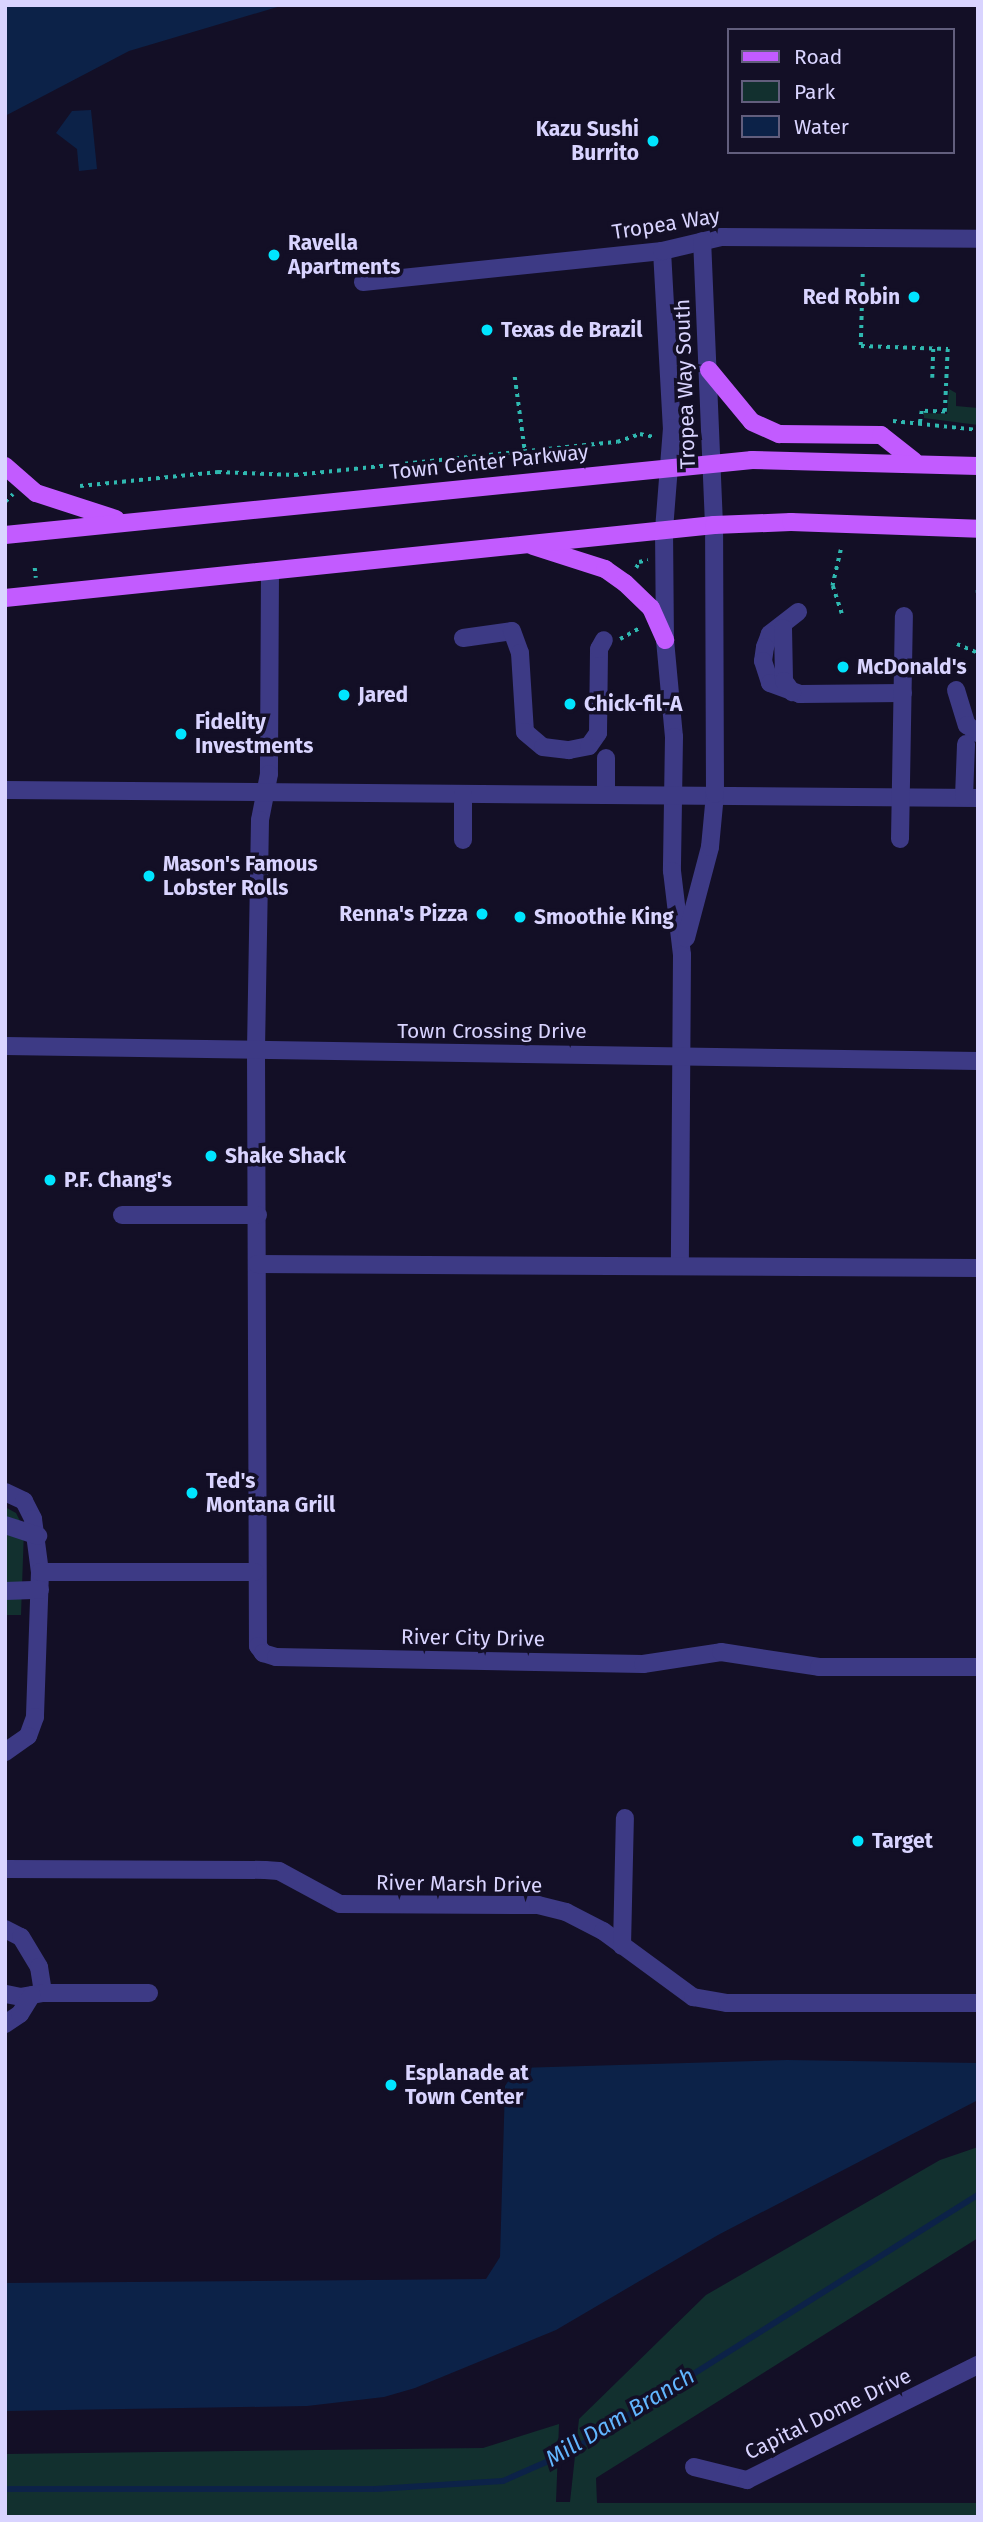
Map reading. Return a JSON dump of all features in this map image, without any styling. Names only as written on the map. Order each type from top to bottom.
[{"type":"main road","points":[[709,370],[752,422],[779,434],[881,435],[914,461]]},
{"type":"main road","name":"Town Center Parkway","points":[[5,535],[752,460],[914,461],[978,466]]},
{"type":"main road","points":[[5,466],[36,494],[126,521]]},
{"type":"main road","points":[[5,598],[714,525],[792,522],[978,529]]},
{"type":"main road","points":[[527,544],[605,569],[651,608],[665,640]]},
{"type":"street","name":"Tropea Way","points":[[363,282],[662,251],[702,241],[780,234],[978,239]]},
{"type":"street","name":"Tropea Way South","points":[[682,955],[710,846],[715,794],[714,525],[709,464],[709,370],[702,241]]},
{"type":"street","name":"Tropea Way South","points":[[662,251],[672,428],[664,529],[665,640],[674,737],[672,871],[682,955]]},
{"type":"street","points":[[5,1591],[40,1581],[255,1573],[258,1215],[256,1051],[263,795],[269,774],[270,570]]},
{"type":"street","points":[[797,612],[783,628],[770,635],[763,661],[770,683],[792,692],[903,693]]},
{"type":"street","points":[[900,839],[904,616]]},
{"type":"street","points":[[463,638],[512,631],[520,653],[525,732],[533,742],[555,750],[582,749],[598,733],[599,649],[604,640]]},
{"type":"street","points":[[5,790],[263,795],[674,793],[971,797],[972,738],[956,690]]},
{"type":"street","points":[[606,758],[606,793]]},
{"type":"street","points":[[463,794],[463,840]]},
{"type":"street","points":[[680,1266],[682,955]]},
{"type":"street","name":"Town Crossing Drive","points":[[5,1046],[978,1061]]},
{"type":"street","points":[[122,1215],[258,1215]]},
{"type":"street","points":[[257,1264],[978,1268]]},
{"type":"street","points":[[5,1492],[24,1501],[38,1536],[40,1581],[35,1717],[28,1736],[5,1752]]},
{"type":"street","points":[[6,1527],[38,1536]]},
{"type":"street","name":"River City Drive","points":[[255,1573],[258,1646],[276,1657],[643,1664],[721,1652],[819,1667],[978,1667]]},
{"type":"street","points":[[622,1946],[625,1818]]},
{"type":"street","name":"River Marsh Drive","points":[[5,1869],[279,1871],[340,1905],[538,1905],[566,1912],[622,1946],[693,1997],[727,2003],[978,2003]]},
{"type":"street","points":[[5,1929],[21,1937],[39,1968],[37,1994]]},
{"type":"street","points":[[5,1994],[149,1993]]},
{"type":"street","points":[[5,2024],[13,2010],[37,1994]]},
{"type":"street","name":"Capital Dome Drive","points":[[694,2467],[747,2480],[978,2365]]},
{"type":"path","points":[[674,224],[687,219]]},
{"type":"path","points":[[863,274],[861,346],[948,349],[945,412],[922,411],[920,423]]},
{"type":"path","points":[[932,378],[933,348]]},
{"type":"path","points":[[515,377],[526,451]]},
{"type":"path","points":[[77,486],[218,472],[295,475],[617,442],[640,433],[645,438]]},
{"type":"path","points":[[841,550],[834,586],[842,614]]},
{"type":"path","points":[[633,573],[639,562],[637,555]]},
{"type":"path","points":[[639,562],[650,560]]},
{"type":"path","points":[[35,568],[36,578]]},
{"type":"path","points":[[957,644],[978,653]]},
{"type":"green space","points":[[949,389],[956,393],[956,406],[978,408],[978,425],[924,418],[924,413],[947,414]]},
{"type":"green space","points":[[5,1507],[16,1513],[24,1529],[21,1615],[5,1615]]},
{"type":"green space","points":[[978,2147],[978,2238],[596,2478],[597,2503],[978,2503],[978,2517],[5,2517],[5,2454],[483,2448],[559,2424],[556,2502],[570,2502],[579,2419],[706,2295],[940,2160]]},
{"type":"water","points":[[5,5],[284,5],[129,51],[5,116]]},
{"type":"water","points":[[91,110],[97,169],[79,171],[77,149],[56,133],[72,111]]},
{"type":"water","points":[[787,2060],[978,2063],[978,2100],[718,2235],[556,2330],[415,2388],[384,2397],[307,2406],[5,2411],[5,2283],[486,2279],[500,2257],[505,2086],[517,2068]]},
{"type":"waterway","name":"Mill Dam Branch","points":[[5,2489],[376,2489],[503,2481],[571,2451],[978,2195]]},
{"type":"place","name":"Kazu Sushi Burrito","points":[[653,141]]},
{"type":"place","name":"Ravella Apartments","points":[[274,255]]},
{"type":"place","name":"Red Robin","points":[[914,297]]},
{"type":"place","name":"Texas de Brazil","points":[[487,330]]},
{"type":"place","name":"McDonald's","points":[[843,667]]},
{"type":"place","name":"Jared","points":[[344,695]]},
{"type":"place","name":"Chick-fil-A","points":[[570,704]]},
{"type":"place","name":"Fidelity Investments","points":[[181,734]]},
{"type":"place","name":"Mason's Famous Lobster Rolls","points":[[149,876]]},
{"type":"place","name":"Renna's Pizza","points":[[482,914]]},
{"type":"place","name":"Smoothie King","points":[[520,917]]},
{"type":"place","name":"Shake Shack","points":[[211,1156]]},
{"type":"place","name":"P.F. Chang's","points":[[50,1180]]},
{"type":"place","name":"Ted's Montana Grill","points":[[192,1493]]},
{"type":"place","name":"Target","points":[[858,1841]]},
{"type":"place","name":"Esplanade at Town Center","points":[[391,2085]]}]
